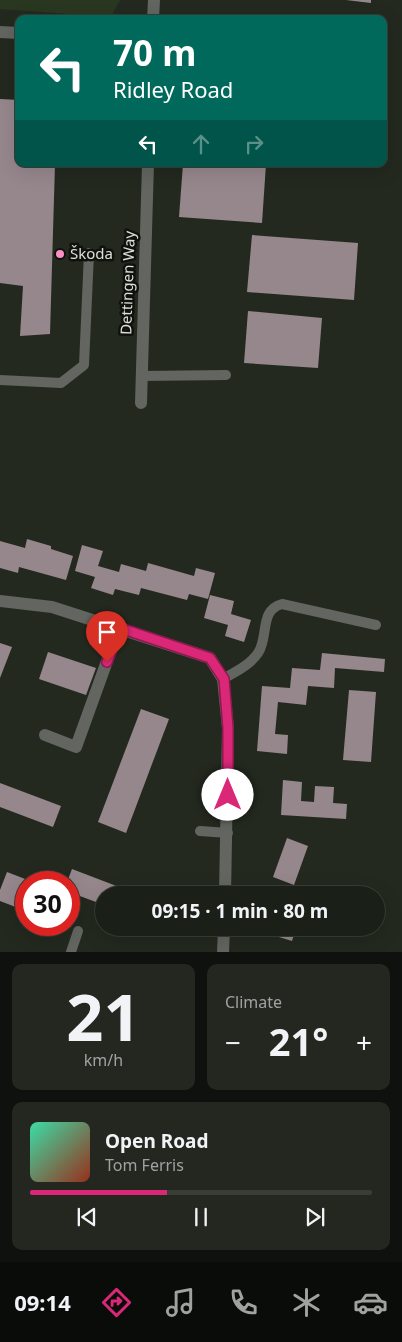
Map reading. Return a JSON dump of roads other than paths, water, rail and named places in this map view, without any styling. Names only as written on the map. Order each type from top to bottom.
[{"type":"street","points":[[153,15],[154,0]]},
{"type":"street","points":[[0,32],[15,33]]},
{"type":"street","name":"Dettingen Way","points":[[140,403],[148,167]]},
{"type":"street","points":[[0,601],[52,607],[210,658],[224,679],[228,728],[226,886]]},
{"type":"street","points":[[45,735],[76,747],[120,628]]},
{"type":"street","points":[[223,952],[224,936]]},
{"type":"lane","points":[[0,380],[61,383],[84,365],[89,253]]},
{"type":"lane","points":[[142,376],[226,375]]},
{"type":"lane","points":[[224,679],[242,668],[258,652],[268,614],[274,606],[282,604],[376,625]]},
{"type":"lane","points":[[200,831],[228,833]]},
{"type":"lane","points":[[71,952],[76,936]]},
{"type":"place","name":"Škoda","points":[[60,254]]}]
